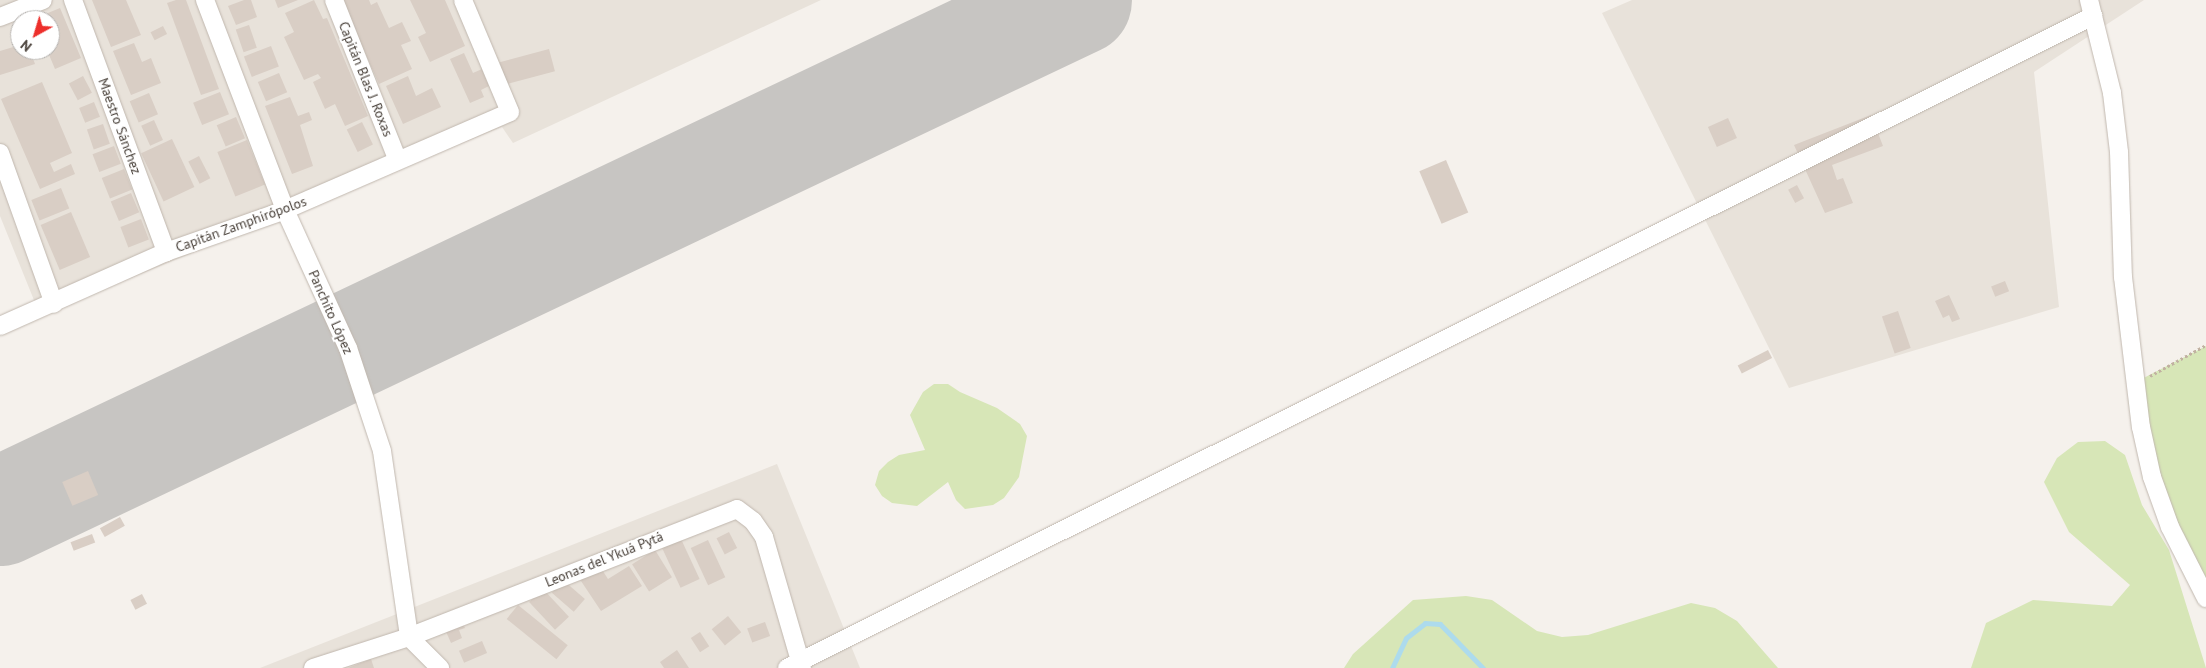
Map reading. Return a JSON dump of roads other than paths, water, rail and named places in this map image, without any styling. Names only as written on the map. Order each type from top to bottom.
[{"type":"street","points":[[0,17],[43,0]]},
{"type":"street","name":"Maestro Sánchez","points":[[73,0],[166,252]]},
{"type":"street","name":"Panchito López","points":[[205,0],[286,210],[348,348],[382,451],[409,637]]},
{"type":"street","name":"Capitán Blas J. Roxas","points":[[334,0],[397,158]]},
{"type":"street","name":"Capitán Zamphirópolos","points":[[0,326],[54,304],[166,252],[286,210],[397,158],[510,112],[463,0]]},
{"type":"street","points":[[797,665],[2091,8],[2112,92],[2119,152],[2123,277],[2135,381],[2152,477],[2170,527],[2206,598]]},
{"type":"street","points":[[0,153],[54,304]]},
{"type":"street","name":"Leonas del Ykuá Pytá","points":[[313,668],[409,637],[737,509],[753,521],[764,537],[797,665]]},
{"type":"street","points":[[409,637],[440,668]]},
{"type":"waterway","points":[[1392,668],[1406,638],[1425,623],[1440,624],[1483,668]]}]
